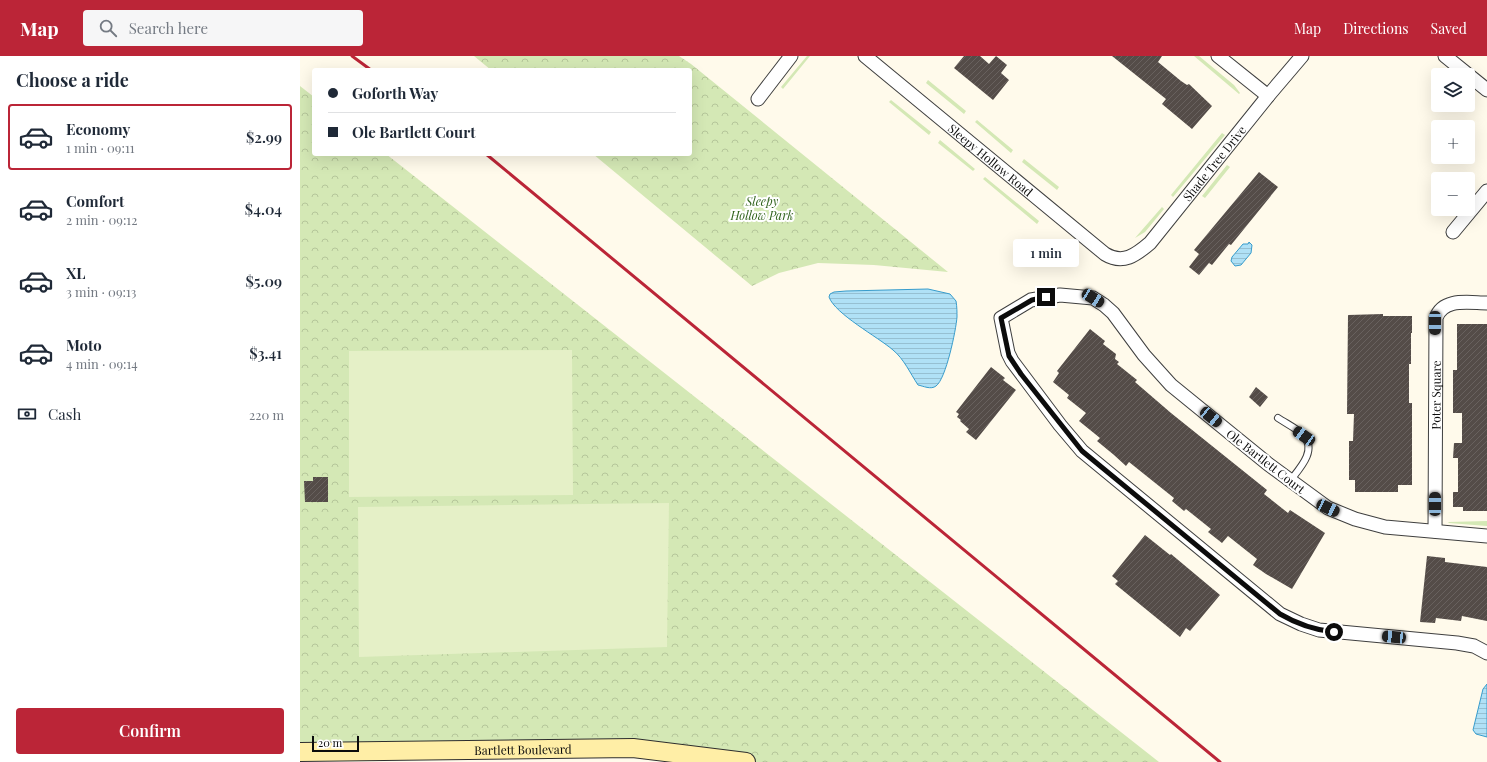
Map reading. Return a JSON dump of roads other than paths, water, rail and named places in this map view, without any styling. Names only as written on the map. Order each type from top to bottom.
[{"type":"main road","name":"Bartlett Boulevard","points":[[300,752],[633,748],[746,762]]},
{"type":"street","points":[[758,98],[792,56]]},
{"type":"street","name":"Sleepy Hollow Road","points":[[865,56],[1106,254],[1112,258],[1118,259]]},
{"type":"street","points":[[1218,56],[1268,96]]},
{"type":"street","name":"Shade Tree Drive","points":[[1118,259],[1140,252],[1150,243],[1302,56]]},
{"type":"street","points":[[1445,56],[1487,90]]},
{"type":"street","points":[[1453,232],[1487,191]]},
{"type":"street","name":"Ole Bartlett Court","points":[[1487,536],[1384,526],[1355,519],[1328,508],[1290,481],[1170,384],[1144,355],[1112,313],[1104,305],[1093,298],[1060,295],[1032,300],[1001,318],[1008,353],[1012,361],[1060,425],[1082,451],[1280,614],[1301,624],[1319,630],[1457,643],[1474,646],[1487,653]]},
{"type":"street","name":"Poter Square","points":[[1435,531],[1436,318],[1440,309],[1448,304],[1456,302],[1487,303]]},
{"type":"lane","points":[[1278,418],[1304,436],[1308,441],[1308,450],[1305,461],[1290,481]]},
{"type":"water","points":[[1249,242],[1252,245],[1251,253],[1241,265],[1235,266],[1231,261],[1232,257],[1243,244],[1248,244]]},
{"type":"water","points":[[928,289],[950,294],[956,301],[957,309],[955,332],[947,365],[940,382],[932,388],[918,385],[904,362],[897,354],[839,311],[829,297],[830,294],[834,292],[846,291]]},
{"type":"water","points":[[1487,684],[1487,737],[1476,734],[1473,730],[1483,689]]},
{"type":"railway","points":[[352,56],[368,68]]},
{"type":"railway","points":[[488,156],[1220,762]]},
{"type":"park label","name":"Sleepy Hollow Park","points":[[762,208]]}]
